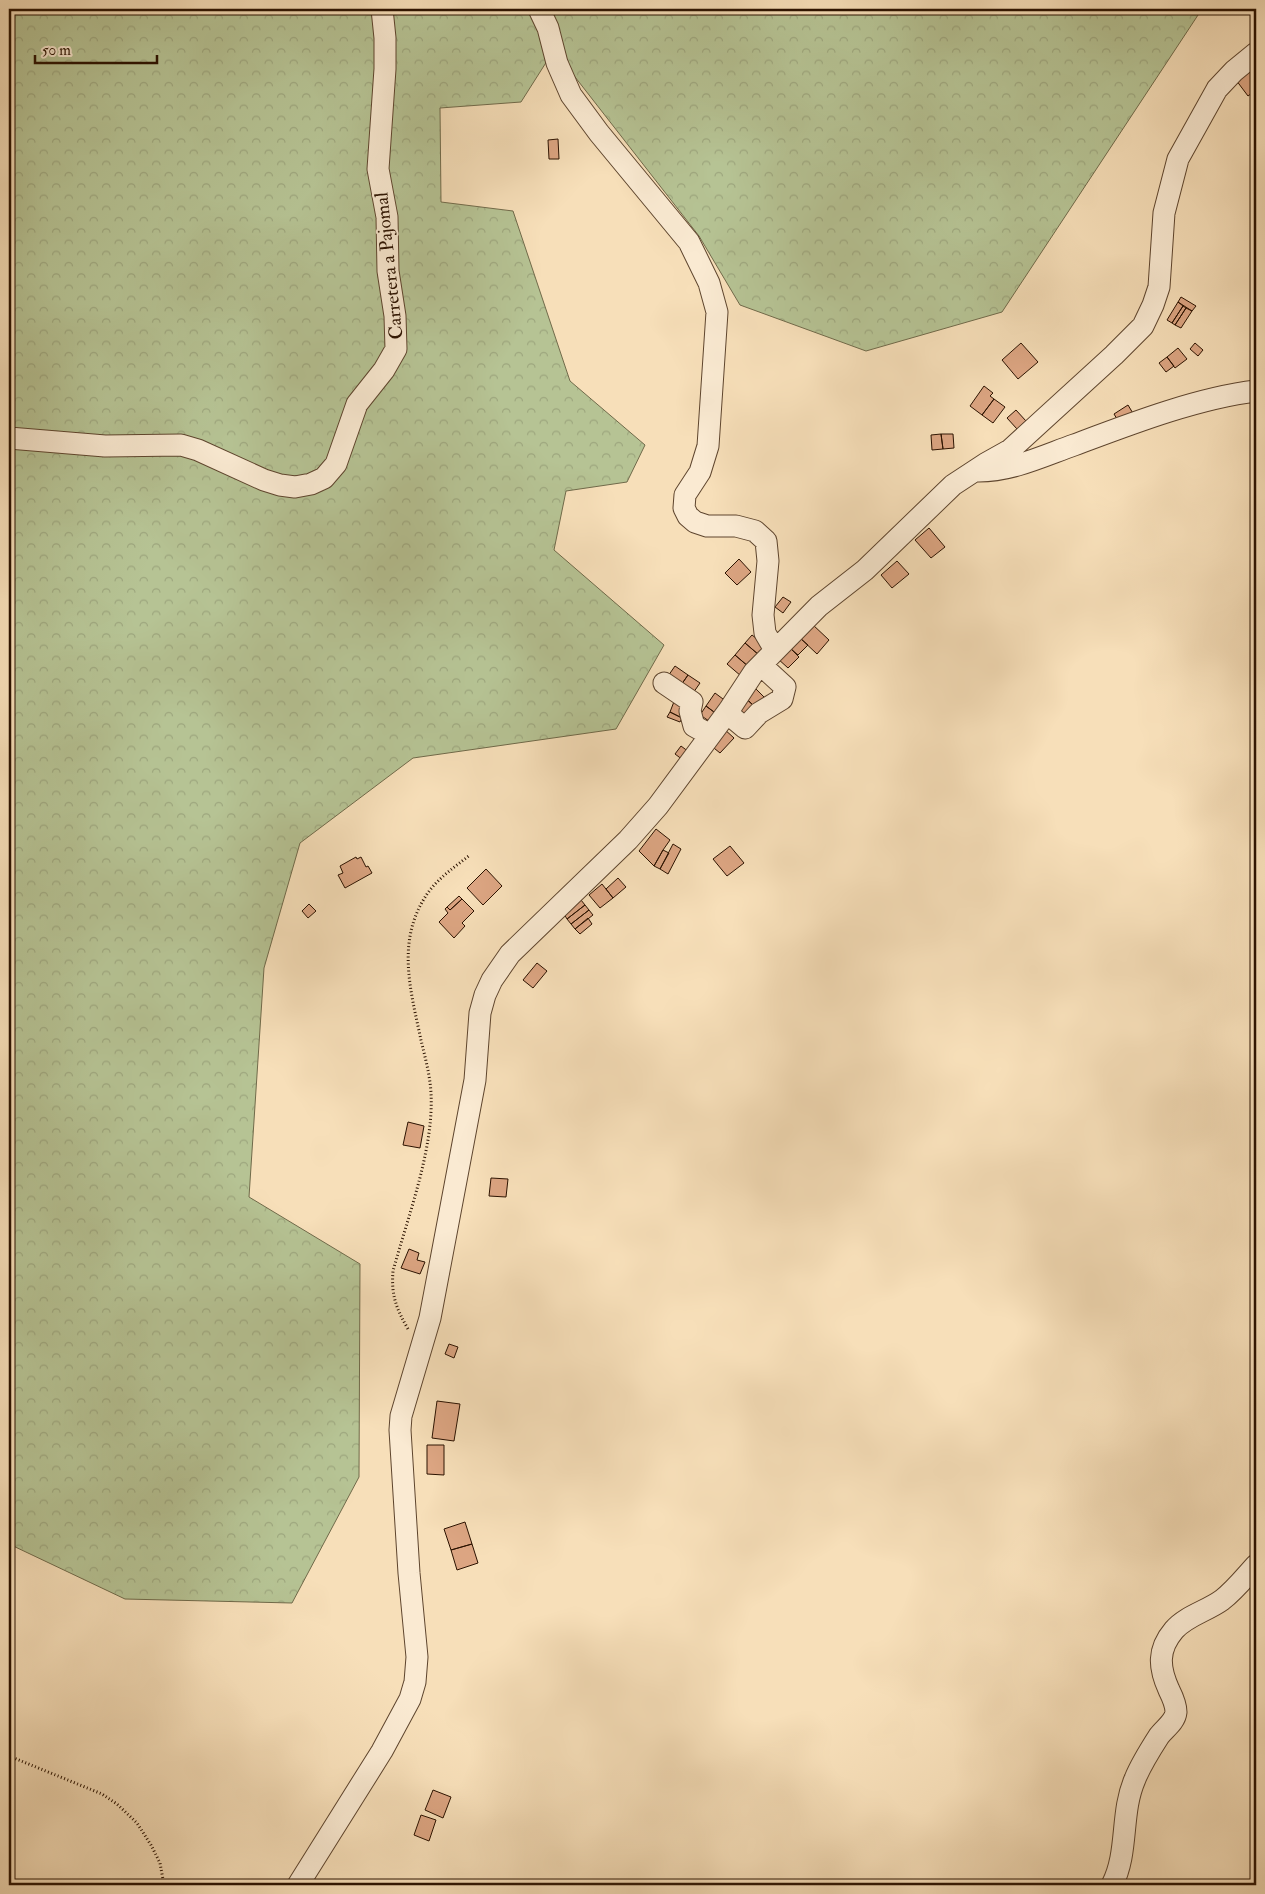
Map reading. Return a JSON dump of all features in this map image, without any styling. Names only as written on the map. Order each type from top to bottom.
[{"type":"street","name":"Carretera a Pajomal","points":[[9,438],[105,446],[181,445],[198,450],[264,480],[287,486],[311,484],[324,478],[336,464],[357,404],[384,370],[396,349],[395,316],[388,271],[387,217],[378,169],[385,69],[385,38],[382,9]]},
{"type":"street","points":[[539,9],[548,28],[557,63],[571,95],[598,133],[689,242],[709,283],[717,312],[708,446],[700,472],[685,495],[684,508],[688,516],[695,522],[707,526],[736,526],[755,532],[766,541],[768,561],[763,615],[768,658],[785,687],[782,699],[759,714],[745,728],[727,713]]},
{"type":"street","points":[[298,1885],[382,1751],[410,1699],[415,1682],[417,1657],[409,1573],[400,1430],[404,1402],[422,1347],[432,1308],[476,1080],[480,1013],[492,980],[510,954],[628,840],[658,806],[727,713],[754,672],[819,606],[865,570],[953,486],[1010,450],[1143,326],[1159,287],[1164,213],[1178,159],[1217,89],[1234,71],[1256,53]]},
{"type":"street","points":[[974,471],[1007,468],[1163,413],[1256,391]]},
{"type":"street","points":[[664,683],[692,702],[690,711],[694,726],[710,735]]},
{"type":"street","points":[[1112,1885],[1121,1865],[1127,1802],[1131,1788],[1139,1769],[1160,1734],[1172,1722],[1176,1712],[1172,1697],[1162,1675],[1160,1663],[1164,1648],[1174,1630],[1188,1619],[1221,1601],[1256,1565]]},
{"type":"path","points":[[422,1347],[401,1318],[395,1304],[392,1289],[393,1271],[424,1160],[430,1124],[431,1092],[410,986],[407,960],[410,934],[417,910],[431,890],[448,872],[470,855]]},
{"type":"path","points":[[9,1756],[102,1794],[117,1804],[136,1823],[151,1845],[160,1863],[164,1885]]},
{"type":"green space","points":[[9,9],[1202,9],[1002,312],[866,351],[740,305],[699,236],[554,50],[521,102],[440,108],[441,202],[513,211],[570,381],[645,445],[627,482],[566,491],[554,550],[664,645],[616,729],[413,758],[300,843],[264,968],[249,1197],[360,1264],[359,1477],[292,1603],[125,1599],[9,1544]]},
{"type":"building","points":[[1256,64],[1256,90],[1248,96],[1236,80]]},
{"type":"building","points":[[558,139],[559,159],[549,159],[548,140]]},
{"type":"building","points":[[1181,297],[1196,306],[1192,311],[1178,302]]},
{"type":"building","points":[[1178,302],[1183,306],[1172,323],[1167,320]]},
{"type":"building","points":[[1183,306],[1186,308],[1175,325],[1172,323]]},
{"type":"building","points":[[1186,308],[1192,311],[1181,328],[1175,325]]},
{"type":"building","points":[[1021,343],[1038,362],[1018,379],[1002,360]]},
{"type":"building","points":[[1195,343],[1203,350],[1198,356],[1190,349]]},
{"type":"building","points":[[1178,348],[1187,359],[1175,368],[1167,357]]},
{"type":"building","points":[[1167,357],[1174,366],[1166,372],[1159,363]]},
{"type":"building","points":[[984,386],[993,393],[990,396],[994,399],[982,415],[970,406]]},
{"type":"building","points":[[994,399],[1005,407],[993,423],[982,415]]},
{"type":"building","points":[[1128,405],[1134,415],[1120,424],[1114,414]]},
{"type":"building","points":[[1016,410],[1026,421],[1017,429],[1007,418]]},
{"type":"building","points":[[941,434],[953,434],[954,448],[943,449]]},
{"type":"building","points":[[941,434],[943,449],[932,450],[931,435]]},
{"type":"building","points":[[929,528],[945,547],[931,558],[915,540]]},
{"type":"building","points":[[739,559],[751,572],[737,585],[725,573]]},
{"type":"building","points":[[897,561],[909,574],[892,588],[881,575]]},
{"type":"building","points":[[783,597],[791,602],[783,613],[775,607]]},
{"type":"building","points":[[812,624],[829,640],[817,654],[799,637]]},
{"type":"building","points":[[752,635],[766,646],[759,655],[745,643]]},
{"type":"building","points":[[799,637],[808,645],[798,655],[788,646]]},
{"type":"building","points":[[745,643],[759,655],[749,667],[735,655]]},
{"type":"building","points":[[788,646],[799,657],[788,668],[777,658]]},
{"type":"building","points":[[735,655],[749,667],[741,676],[727,664]]},
{"type":"building","points":[[675,666],[688,675],[679,688],[666,679]]},
{"type":"building","points":[[688,675],[700,683],[691,696],[679,688]]},
{"type":"building","points":[[754,687],[766,699],[757,709],[744,697]]},
{"type":"building","points":[[715,693],[727,702],[718,715],[706,706]]},
{"type":"building","points":[[746,698],[757,709],[746,720],[735,710]]},
{"type":"building","points":[[675,699],[688,704],[682,718],[670,712]]},
{"type":"building","points":[[706,706],[718,715],[712,723],[700,715]]},
{"type":"building","points":[[670,712],[682,718],[680,722],[667,717]]},
{"type":"building","points":[[723,728],[734,738],[720,753],[709,744]]},
{"type":"building","points":[[681,746],[689,752],[683,760],[675,754]]},
{"type":"building","points":[[656,829],[670,840],[654,866],[639,851]]},
{"type":"building","points":[[673,844],[681,849],[668,874],[660,869]]},
{"type":"building","points":[[730,846],[744,863],[727,876],[713,859]]},
{"type":"building","points":[[663,850],[669,853],[660,869],[654,866]]},
{"type":"building","points":[[356,857],[357,859],[361,857],[366,867],[368,866],[372,873],[345,888],[338,875],[343,873],[340,866]]},
{"type":"building","points":[[486,869],[502,886],[483,905],[467,888]]},
{"type":"building","points":[[618,878],[626,887],[613,898],[606,889]]},
{"type":"building","points":[[602,884],[613,898],[600,908],[589,895]]},
{"type":"building","points":[[459,896],[462,899],[450,910],[447,907]]},
{"type":"building","points":[[462,899],[474,911],[462,923],[465,926],[454,938],[439,922],[448,913],[445,909],[447,907],[450,910]]},
{"type":"building","points":[[581,900],[585,905],[567,919],[564,914]]},
{"type":"building","points":[[309,904],[316,911],[308,918],[302,911]]},
{"type":"building","points":[[585,905],[589,910],[571,924],[567,919]]},
{"type":"building","points":[[589,910],[593,915],[575,929],[571,924]]},
{"type":"building","points":[[588,918],[592,924],[580,934],[575,929]]},
{"type":"building","points":[[537,963],[547,971],[533,988],[523,980]]},
{"type":"building","points":[[408,1122],[424,1126],[420,1148],[403,1145]]},
{"type":"building","points":[[491,1178],[508,1179],[506,1197],[489,1196]]},
{"type":"building","points":[[409,1249],[419,1253],[417,1260],[425,1262],[420,1274],[401,1268]]},
{"type":"building","points":[[449,1344],[458,1347],[454,1358],[445,1354]]},
{"type":"building","points":[[437,1401],[460,1404],[454,1441],[432,1438]]},
{"type":"building","points":[[427,1445],[444,1445],[444,1475],[427,1474]]},
{"type":"building","points":[[465,1522],[472,1544],[451,1550],[444,1529]]},
{"type":"building","points":[[472,1544],[478,1563],[457,1570],[451,1550]]},
{"type":"building","points":[[433,1790],[451,1797],[443,1818],[425,1810]]},
{"type":"building","points":[[421,1815],[436,1820],[429,1841],[414,1835]]}]
